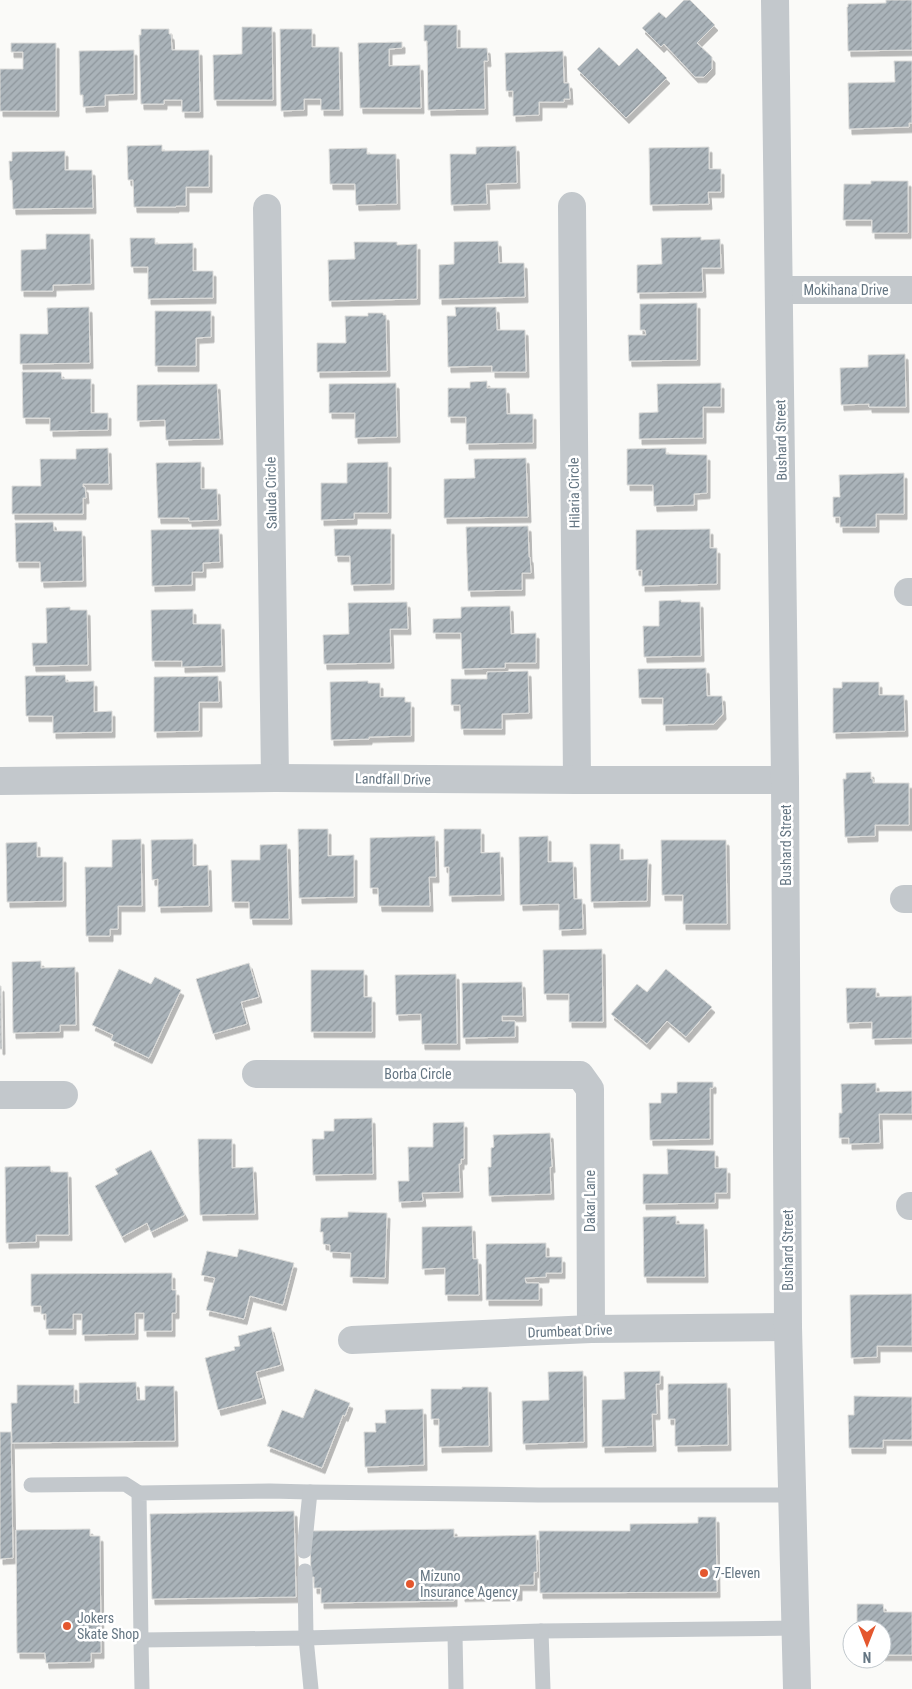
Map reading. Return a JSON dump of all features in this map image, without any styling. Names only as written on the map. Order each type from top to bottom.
[{"type":"street","name":"Bushard Street","points":[[775,0],[785,780],[788,1327],[797,1689]]},
{"type":"street","name":"Hilaria Circle","points":[[572,206],[577,780]]},
{"type":"street","name":"Saluda Circle","points":[[267,208],[275,778]]},
{"type":"street","name":"Mokihana Drive","points":[[779,290],[912,290]]},
{"type":"street","name":"Landfall Drive","points":[[0,781],[275,778],[785,780]]},
{"type":"street","name":"Borba Circle","points":[[256,1074],[580,1075]]},
{"type":"street","name":"Dakar Lane","points":[[580,1075],[590,1089],[591,1329]]},
{"type":"street","points":[[0,1095],[64,1095]]},
{"type":"street","name":"Drumbeat Drive","points":[[352,1340],[591,1329],[788,1327]]},
{"type":"lane","points":[[31,1485],[125,1484],[139,1493],[270,1491],[539,1495],[792,1495]]},
{"type":"lane","points":[[304,1551],[310,1492]]},
{"type":"lane","points":[[139,1493],[142,1689]]},
{"type":"lane","points":[[305,1571],[306,1638],[311,1689]]},
{"type":"lane","points":[[141,1640],[306,1638],[541,1631],[796,1628]]},
{"type":"lane","points":[[541,1631],[543,1689]]},
{"type":"lane","points":[[455,1634],[456,1689]]},
{"type":"building","points":[[684,0],[690,0],[715,25],[697,43],[712,57],[712,69],[704,77],[695,77],[664,44],[661,47],[642,28],[659,12],[666,18]]},
{"type":"building","points":[[886,0],[912,0],[912,50],[848,51],[848,4],[886,3]]},
{"type":"building","points":[[424,25],[457,25],[457,48],[487,48],[488,61],[484,61],[485,109],[428,110],[427,41],[424,41]]},
{"type":"building","points":[[242,27],[272,27],[273,100],[214,100],[213,55],[242,54]]},
{"type":"building","points":[[141,29],[169,29],[172,50],[199,50],[200,112],[182,112],[182,100],[164,100],[164,104],[141,104],[139,35],[141,35]]},
{"type":"building","points":[[280,29],[312,29],[312,47],[339,47],[340,110],[321,110],[321,99],[304,99],[304,110],[281,111]]},
{"type":"building","points":[[402,42],[402,48],[389,49],[389,66],[420,65],[421,108],[360,108],[358,43]]},
{"type":"building","points":[[11,43],[56,43],[56,111],[0,111],[0,69],[23,69],[23,52],[11,52]]},
{"type":"building","points":[[599,47],[619,66],[637,48],[667,78],[626,118],[577,69]]},
{"type":"building","points":[[134,50],[134,94],[105,95],[105,106],[83,107],[83,95],[80,95],[79,51]]},
{"type":"building","points":[[563,51],[564,83],[569,83],[570,99],[564,99],[564,102],[539,102],[539,115],[513,116],[513,91],[506,91],[505,53]]},
{"type":"building","points":[[894,61],[912,61],[912,123],[909,123],[909,127],[849,129],[848,83],[895,82]]},
{"type":"building","points":[[162,145],[162,151],[209,150],[209,187],[186,187],[186,206],[134,207],[133,180],[128,180],[127,146]]},
{"type":"building","points":[[516,146],[517,183],[486,184],[487,204],[451,205],[450,154],[476,154],[476,147]]},
{"type":"building","points":[[709,147],[709,169],[721,169],[721,192],[708,192],[709,204],[650,205],[649,148]]},
{"type":"building","points":[[367,148],[367,154],[396,154],[397,204],[356,205],[355,184],[330,184],[329,149]]},
{"type":"building","points":[[65,151],[65,170],[92,170],[93,208],[13,209],[9,161],[12,161],[12,152]]},
{"type":"building","points":[[871,181],[908,181],[908,233],[872,233],[872,220],[843,220],[844,184],[871,184]]},
{"type":"building","points":[[46,234],[90,234],[91,284],[53,285],[53,291],[21,291],[21,250],[46,249]]},
{"type":"building","points":[[701,237],[701,240],[720,239],[721,268],[702,268],[703,292],[637,293],[637,265],[662,264],[661,238]]},
{"type":"building","points":[[130,238],[155,238],[155,244],[193,243],[193,271],[213,271],[213,298],[148,299],[148,267],[131,267]]},
{"type":"building","points":[[498,241],[499,263],[524,263],[525,297],[439,299],[439,265],[454,264],[454,242]]},
{"type":"building","points":[[354,242],[397,242],[397,245],[417,244],[417,299],[329,301],[328,260],[355,259]]},
{"type":"building","points":[[697,303],[697,360],[629,361],[628,335],[646,335],[645,330],[640,330],[640,304]]},
{"type":"building","points":[[89,307],[90,363],[20,364],[20,334],[48,334],[47,308]]},
{"type":"building","points":[[455,307],[496,307],[497,330],[525,330],[526,372],[492,372],[492,366],[448,367],[447,316],[456,316]]},
{"type":"building","points":[[155,311],[211,311],[211,337],[196,338],[196,366],[155,366]]},
{"type":"building","points":[[368,313],[383,313],[383,315],[386,315],[387,371],[317,372],[317,343],[346,343],[345,316],[368,316]]},
{"type":"building","points":[[905,354],[906,407],[869,407],[869,404],[841,405],[840,368],[868,367],[868,355]]},
{"type":"building","points":[[22,372],[61,372],[62,379],[91,379],[91,413],[108,413],[108,430],[50,431],[50,418],[23,418]]},
{"type":"building","points":[[487,381],[487,388],[506,388],[507,414],[533,414],[533,443],[466,444],[466,417],[448,417],[448,388],[470,388],[470,382]]},
{"type":"building","points":[[396,383],[397,437],[355,438],[355,413],[329,413],[329,384]]},
{"type":"building","points":[[721,383],[721,407],[703,407],[703,438],[639,439],[639,413],[658,412],[657,384]]},
{"type":"building","points":[[217,384],[220,439],[166,440],[165,420],[137,421],[137,385]]},
{"type":"building","points":[[108,448],[109,484],[83,484],[86,498],[83,498],[83,514],[12,514],[12,486],[41,486],[40,459],[76,459],[76,449]]},
{"type":"building","points":[[666,448],[666,454],[707,455],[707,493],[694,494],[694,505],[654,506],[653,485],[627,485],[627,449]]},
{"type":"building","points":[[526,458],[528,517],[444,518],[444,479],[475,478],[474,459]]},
{"type":"building","points":[[201,462],[201,489],[217,489],[218,520],[189,521],[189,518],[158,518],[156,463]]},
{"type":"building","points":[[388,462],[388,513],[354,513],[354,519],[321,520],[321,483],[347,483],[347,463]]},
{"type":"building","points":[[904,473],[904,514],[876,514],[876,527],[840,527],[840,517],[833,517],[833,497],[840,497],[839,475]]},
{"type":"building","points":[[53,522],[54,531],[82,531],[83,581],[41,582],[40,562],[16,562],[15,523]]},
{"type":"building","points":[[528,526],[531,573],[522,573],[522,590],[468,591],[466,527]]},
{"type":"building","points":[[219,529],[220,562],[203,563],[203,572],[192,572],[192,585],[152,586],[151,530]]},
{"type":"building","points":[[334,529],[391,529],[391,584],[351,585],[350,556],[335,556]]},
{"type":"building","points":[[710,529],[710,548],[717,548],[717,584],[642,586],[642,570],[636,570],[636,530]]},
{"type":"building","points":[[681,600],[681,602],[700,602],[701,656],[644,657],[643,626],[659,626],[659,601]]},
{"type":"building","points":[[407,602],[408,629],[390,629],[391,663],[324,664],[323,635],[349,634],[348,603]]},
{"type":"building","points":[[510,606],[511,634],[536,633],[536,663],[505,663],[505,668],[462,669],[461,633],[433,633],[433,619],[461,618],[461,607]]},
{"type":"building","points":[[70,607],[70,610],[87,610],[88,665],[33,666],[32,643],[47,643],[46,608]]},
{"type":"building","points":[[193,609],[193,624],[221,624],[222,666],[182,667],[182,661],[152,661],[151,610]]},
{"type":"building","points":[[706,668],[707,696],[722,696],[723,714],[714,724],[663,725],[663,698],[639,698],[638,669]]},
{"type":"building","points":[[528,671],[529,713],[502,714],[502,729],[461,729],[460,705],[451,705],[451,679],[487,679],[487,672]]},
{"type":"building","points":[[65,675],[66,682],[94,681],[94,712],[112,711],[112,732],[53,733],[53,716],[26,716],[25,676]]},
{"type":"building","points":[[218,676],[219,702],[199,702],[199,731],[154,732],[154,677]]},
{"type":"building","points":[[368,681],[368,683],[380,683],[380,697],[405,697],[405,702],[411,702],[411,736],[331,740],[330,682]]},
{"type":"building","points":[[842,682],[879,682],[879,695],[904,695],[905,731],[833,733],[833,688],[842,688]]},
{"type":"building","points":[[871,772],[873,783],[909,783],[909,825],[875,825],[875,836],[845,837],[843,779],[846,779],[846,773]]},
{"type":"building","points":[[298,829],[328,829],[328,856],[354,855],[354,897],[299,898]]},
{"type":"building","points":[[444,829],[481,829],[481,853],[500,852],[501,895],[449,896],[449,867],[444,867]]},
{"type":"building","points":[[435,836],[436,877],[429,877],[430,906],[379,906],[378,888],[370,888],[370,838]]},
{"type":"building","points":[[548,836],[548,862],[573,862],[574,899],[582,899],[583,929],[559,930],[559,904],[520,905],[519,837]]},
{"type":"building","points":[[141,839],[142,906],[118,906],[118,929],[110,929],[110,936],[86,936],[85,867],[112,867],[112,840]]},
{"type":"building","points":[[193,839],[193,866],[208,865],[209,906],[158,907],[158,879],[152,880],[151,840]]},
{"type":"building","points":[[661,840],[726,840],[727,924],[683,924],[683,895],[662,895]]},
{"type":"building","points":[[37,842],[37,857],[63,857],[63,901],[7,902],[6,843]]},
{"type":"building","points":[[287,844],[289,919],[250,919],[249,902],[232,902],[231,860],[260,860],[260,845]]},
{"type":"building","points":[[590,844],[620,844],[620,860],[648,859],[647,901],[591,902]]},
{"type":"building","points":[[602,949],[603,1022],[569,1022],[569,994],[544,994],[543,950]]},
{"type":"building","points":[[41,961],[41,968],[75,967],[76,1025],[60,1025],[60,1032],[13,1033],[12,962]]},
{"type":"building","points":[[249,963],[259,997],[241,1002],[247,1024],[213,1034],[196,979]]},
{"type":"building","points":[[119,969],[151,984],[155,977],[181,990],[149,1058],[111,1040],[113,1035],[92,1025]]},
{"type":"building","points":[[666,969],[712,1007],[686,1037],[667,1021],[647,1044],[611,1014],[637,984],[647,992]]},
{"type":"building","points":[[311,970],[364,970],[364,997],[372,997],[372,1032],[311,1032]]},
{"type":"building","points":[[456,974],[457,1044],[422,1044],[421,1014],[396,1015],[395,975]]},
{"type":"building","points":[[522,982],[523,1016],[502,1016],[502,1021],[515,1021],[515,1037],[463,1038],[462,983]]},
{"type":"building","points":[[1,986],[2,1049],[0,1049]]},
{"type":"building","points":[[846,988],[876,988],[876,997],[912,996],[912,1038],[872,1039],[872,1022],[847,1023]]},
{"type":"building","points":[[677,1082],[713,1082],[713,1088],[710,1088],[710,1139],[650,1140],[649,1103],[661,1103],[661,1093],[677,1093]]},
{"type":"building","points":[[876,1083],[876,1092],[912,1091],[912,1114],[879,1114],[880,1143],[849,1144],[849,1138],[839,1138],[839,1113],[842,1113],[841,1084]]},
{"type":"building","points":[[372,1118],[373,1174],[313,1175],[312,1139],[324,1139],[324,1131],[334,1131],[334,1119]]},
{"type":"building","points":[[464,1122],[464,1159],[461,1159],[461,1164],[459,1164],[460,1192],[422,1193],[423,1201],[399,1202],[398,1181],[409,1181],[408,1147],[433,1147],[433,1123]]},
{"type":"building","points":[[550,1133],[551,1194],[489,1196],[488,1167],[491,1167],[491,1148],[494,1147],[493,1135]]},
{"type":"building","points":[[198,1139],[232,1139],[232,1168],[253,1167],[255,1214],[200,1215]]},
{"type":"building","points":[[667,1149],[715,1151],[715,1168],[727,1168],[727,1193],[715,1193],[715,1203],[643,1204],[643,1174],[668,1174]]},
{"type":"building","points":[[151,1150],[185,1215],[151,1232],[147,1223],[122,1237],[95,1186],[118,1174],[115,1169]]},
{"type":"building","points":[[50,1166],[51,1172],[68,1172],[69,1235],[36,1235],[36,1242],[6,1243],[5,1167]]},
{"type":"building","points":[[348,1212],[387,1213],[385,1278],[350,1277],[351,1253],[330,1252],[330,1245],[323,1244],[323,1232],[320,1232],[321,1218],[348,1217]]},
{"type":"building","points":[[676,1216],[676,1224],[704,1224],[705,1277],[644,1277],[643,1217]]},
{"type":"building","points":[[472,1226],[473,1259],[478,1259],[479,1295],[445,1295],[445,1268],[422,1269],[422,1227]]},
{"type":"building","points":[[546,1243],[546,1257],[562,1257],[562,1273],[546,1273],[546,1277],[525,1278],[526,1283],[539,1283],[539,1300],[486,1300],[486,1244]]},
{"type":"building","points":[[239,1249],[294,1263],[283,1305],[250,1296],[244,1319],[206,1310],[215,1278],[201,1275],[207,1251],[237,1257]]},
{"type":"building","points":[[172,1273],[172,1290],[176,1290],[176,1313],[172,1313],[172,1331],[144,1331],[144,1313],[135,1313],[135,1334],[82,1335],[82,1314],[73,1314],[73,1329],[46,1329],[46,1314],[41,1314],[41,1306],[31,1306],[31,1274]]},
{"type":"building","points":[[912,1294],[912,1346],[877,1346],[877,1357],[851,1358],[850,1295]]},
{"type":"building","points":[[271,1327],[281,1365],[256,1372],[263,1398],[218,1410],[205,1358],[235,1350],[234,1347],[240,1346],[238,1336]]},
{"type":"building","points":[[583,1371],[584,1442],[523,1444],[522,1401],[549,1400],[548,1372]]},
{"type":"building","points":[[660,1371],[660,1384],[656,1384],[657,1414],[652,1414],[653,1446],[602,1447],[602,1400],[625,1399],[624,1372]]},
{"type":"building","points":[[136,1382],[137,1400],[145,1400],[145,1386],[174,1386],[175,1441],[12,1443],[11,1403],[17,1403],[17,1385],[74,1385],[74,1403],[79,1403],[79,1383]]},
{"type":"building","points":[[727,1383],[728,1445],[675,1446],[675,1419],[668,1419],[668,1384]]},
{"type":"building","points":[[462,1387],[488,1387],[489,1446],[439,1447],[439,1419],[431,1419],[431,1389],[462,1389]]},
{"type":"building","points":[[315,1389],[350,1403],[345,1416],[343,1415],[322,1468],[267,1446],[282,1410],[303,1418]]},
{"type":"building","points":[[854,1396],[912,1397],[912,1440],[883,1440],[883,1448],[849,1448],[848,1415],[854,1415]]},
{"type":"building","points":[[423,1409],[424,1465],[365,1467],[364,1432],[376,1432],[375,1423],[386,1423],[385,1410]]},
{"type":"building","points":[[0,1432],[11,1432],[13,1558],[0,1559]]},
{"type":"building","points":[[294,1511],[296,1597],[152,1599],[150,1514]]},
{"type":"building","points":[[698,1517],[716,1517],[717,1592],[540,1593],[539,1531],[630,1531],[630,1524],[698,1523]]},
{"type":"building","points":[[90,1529],[90,1536],[100,1536],[101,1653],[91,1653],[91,1662],[46,1663],[45,1653],[17,1653],[16,1530]]},
{"type":"building","points":[[454,1529],[454,1537],[536,1535],[537,1572],[534,1572],[534,1585],[519,1585],[519,1595],[462,1596],[462,1592],[454,1592],[454,1601],[321,1603],[321,1588],[314,1588],[314,1577],[311,1577],[310,1531]]},
{"type":"building","points":[[857,1604],[883,1604],[884,1612],[912,1612],[912,1655],[892,1655],[892,1619],[857,1619]]},
{"type":"place","name":"7-Eleven","points":[[704,1573]]},
{"type":"place","name":"Mizuno Insurance Agency","points":[[410,1584]]},
{"type":"place","name":"Jokers Skate Shop","points":[[67,1626]]}]
